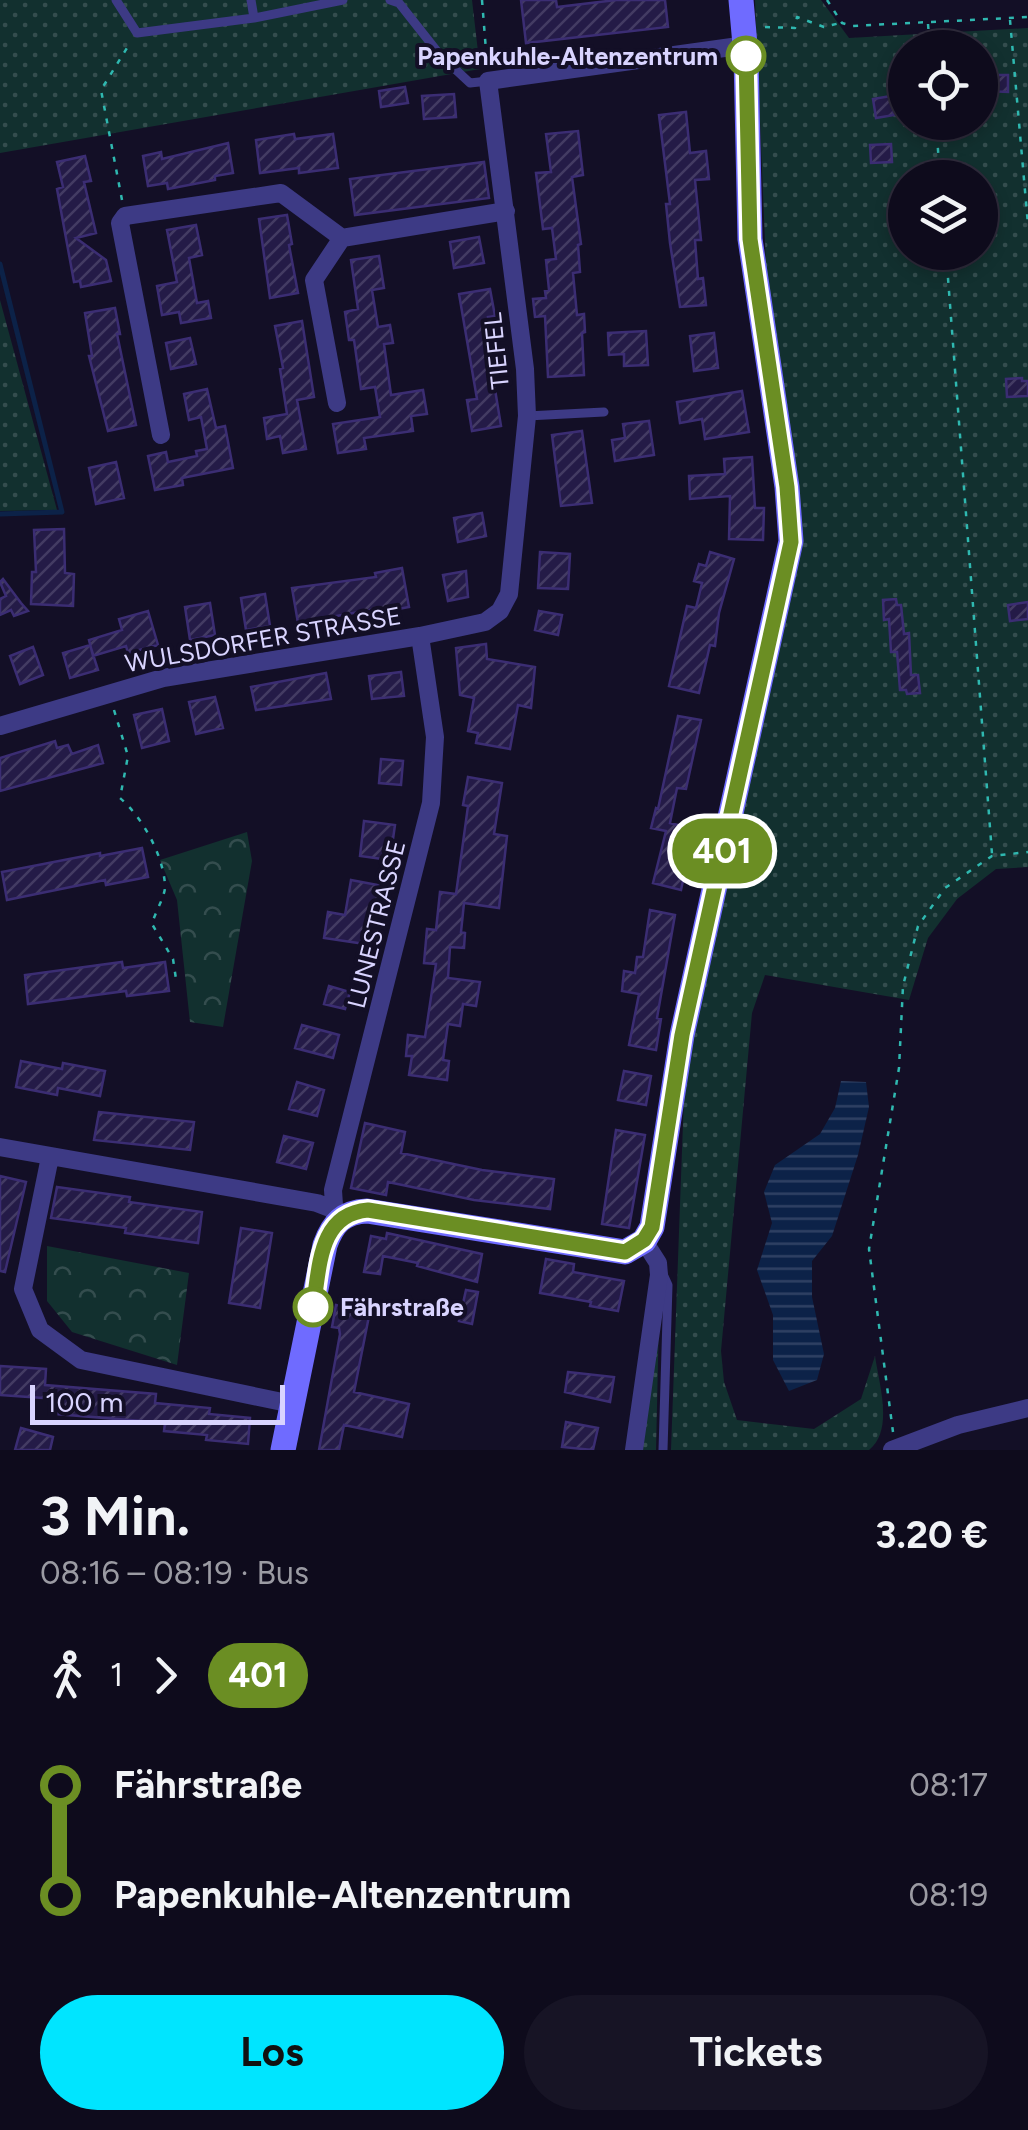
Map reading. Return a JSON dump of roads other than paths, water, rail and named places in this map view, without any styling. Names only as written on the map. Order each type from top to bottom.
[{"type":"street","points":[[283,1450],[325,1245],[340,1218],[368,1210],[625,1252],[644,1240],[652,1227],[682,1035],[791,542],[787,487],[750,239],[741,0]]},
{"type":"street","points":[[488,80],[744,36]]},
{"type":"street","name":"TIEFEL","points":[[420,636],[485,622],[500,611],[508,594],[527,416],[488,80]]},
{"type":"street","points":[[161,435],[120,223],[125,216],[281,193],[342,238],[506,211]]},
{"type":"street","points":[[336,403],[314,280],[342,238]]},
{"type":"street","name":"WULSDORFER STRASSE","points":[[0,726],[163,678],[420,636]]},
{"type":"street","name":"LUNESTRASSE","points":[[340,1218],[334,1205],[334,1190],[430,804],[436,738],[420,636]]},
{"type":"street","points":[[0,1147],[317,1203],[340,1218]]},
{"type":"street","points":[[50,1157],[23,1289],[40,1330],[80,1360],[292,1404]]},
{"type":"street","points":[[634,1450],[658,1264],[644,1240]]},
{"type":"street","points":[[893,1449],[958,1425],[1028,1408]]},
{"type":"lane","points":[[116,0],[137,33],[254,18],[343,0]]},
{"type":"lane","points":[[250,0],[254,18]]},
{"type":"lane","points":[[390,0],[399,3],[440,55],[470,83],[488,80]]},
{"type":"lane","points":[[527,416],[604,412]]},
{"type":"lane","points":[[658,1264],[668,1285],[663,1450]]},
{"type":"water","points":[[841,1081],[866,1082],[869,1107],[832,1236],[812,1261],[812,1297],[824,1354],[817,1380],[789,1391],[773,1360],[773,1315],[757,1270],[772,1223],[764,1192],[775,1165],[820,1134],[835,1108]]},
{"type":"waterway","points":[[0,264],[62,512],[0,514]]},
{"type":"place","name":"Papenkuhle-Altenzentrum","points":[[746,56]]},
{"type":"place","name":"Fährstraße","points":[[313,1307]]}]
